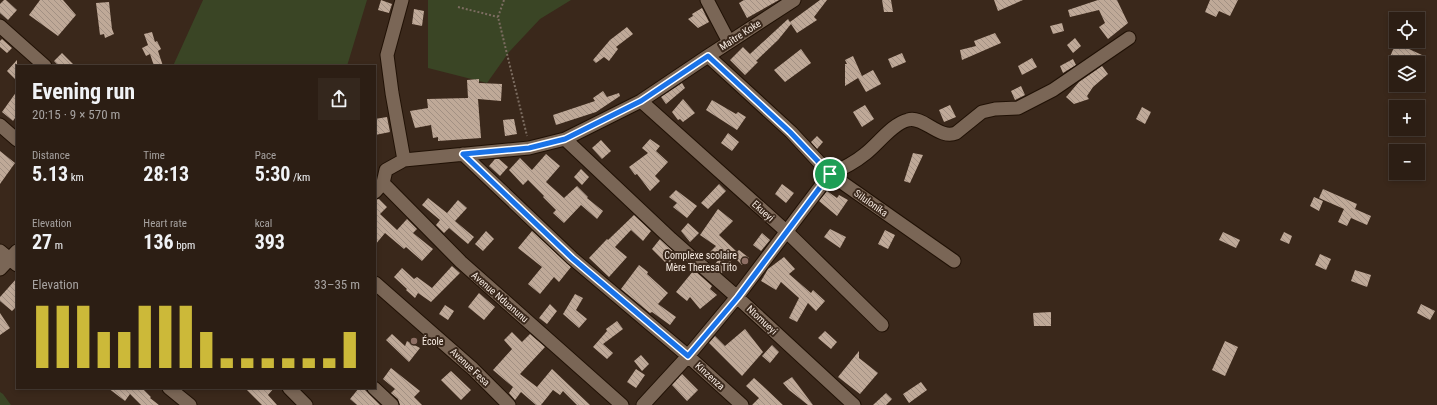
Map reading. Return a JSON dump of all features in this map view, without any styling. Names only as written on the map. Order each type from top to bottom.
[{"type":"street","points":[[402,0],[387,55],[404,160]]},
{"type":"street","points":[[706,0],[729,42]]},
{"type":"street","name":"Maître Koke","points":[[379,187],[386,170],[404,160],[529,148],[565,139],[641,101],[794,0]]},
{"type":"street","points":[[0,26],[45,65]]},
{"type":"street","points":[[643,405],[688,356],[738,297],[830,174],[850,165],[866,154],[892,129],[907,120],[916,120],[945,134],[952,135],[982,112],[995,109],[1018,108],[1053,90],[1129,38]]},
{"type":"street","name":"Silulonika","points":[[708,56],[790,132],[830,174],[954,261]]},
{"type":"street","name":"Ekueyi","points":[[641,101],[787,232],[882,325]]},
{"type":"street","points":[[0,125],[16,139]]},
{"type":"street","name":"Ntomueyi","points":[[565,139],[671,239],[738,297],[854,405]]},
{"type":"street","name":"Kinzenza","points":[[463,154],[572,258],[688,356],[742,405]]},
{"type":"street","name":"Avenue Nduanunu","points":[[379,187],[622,405]]},
{"type":"street","points":[[0,269],[11,256]]},
{"type":"street","name":"Avenue Fesa","points":[[376,285],[473,369],[509,405]]},
{"type":"street","points":[[170,389],[190,405]]},
{"type":"street","points":[[290,389],[306,405]]},
{"type":"street","points":[[375,389],[392,405]]},
{"type":"path","points":[[504,0],[498,17],[529,148]]},
{"type":"path","points":[[458,7],[498,17]]},
{"type":"green space","points":[[203,0],[367,0],[347,65],[173,65]]},
{"type":"green space","points":[[428,0],[571,0],[540,19],[509,52],[487,83],[428,68]]},
{"type":"green space","points":[[0,392],[3,394],[11,405],[0,405]]},
{"type":"building","points":[[6,0],[17,10],[8,20],[0,13],[0,4]]},
{"type":"building","points":[[40,0],[63,0],[76,15],[58,36],[29,15]]},
{"type":"building","points":[[381,0],[392,4],[389,13],[378,10]]},
{"type":"building","points":[[744,0],[779,0],[747,18],[739,3]]},
{"type":"building","points":[[820,0],[827,0],[814,17],[817,20],[797,33],[791,24],[778,40],[756,61],[758,62],[745,75],[730,60],[743,47],[750,54],[788,19],[790,22]]},
{"type":"building","points":[[882,0],[891,0],[893,12],[884,12]]},
{"type":"building","points":[[994,0],[1023,0],[998,11]]},
{"type":"building","points":[[1098,0],[1117,0],[1128,23],[1108,39],[1099,27],[1105,23],[1099,10],[1070,17],[1068,10]]},
{"type":"building","points":[[1210,0],[1238,0],[1230,16],[1219,11],[1216,17],[1205,12]]},
{"type":"building","points":[[109,2],[112,29],[114,34],[105,38],[104,34],[100,35],[96,3]]},
{"type":"building","points":[[702,8],[709,22],[698,28],[688,19],[693,16],[692,14]]},
{"type":"building","points":[[414,9],[424,11],[422,26],[412,24]]},
{"type":"building","points":[[1062,23],[1064,31],[1053,34],[1050,26]]},
{"type":"building","points":[[627,27],[633,34],[616,47],[618,49],[609,61],[604,57],[596,63],[593,60],[610,40]]},
{"type":"building","points":[[152,32],[155,42],[157,41],[161,49],[158,51],[163,65],[154,65],[150,54],[146,56],[142,48],[148,45],[144,34]]},
{"type":"building","points":[[995,33],[1001,43],[962,60],[960,50],[976,46],[974,41]]},
{"type":"building","points":[[1075,38],[1081,46],[1073,53],[1067,45]]},
{"type":"building","points":[[2,39],[12,48],[7,53],[0,47],[0,41]]},
{"type":"building","points":[[1394,48],[1407,48],[1422,55],[1422,56],[1390,56]]},
{"type":"building","points":[[801,49],[811,63],[785,82],[774,70]]},
{"type":"building","points":[[62,53],[74,65],[58,65],[54,61]]},
{"type":"building","points":[[902,53],[906,62],[892,68],[888,59]]},
{"type":"building","points":[[853,56],[862,76],[873,70],[881,84],[866,92],[858,78],[845,86],[845,64],[847,64],[845,60]]},
{"type":"building","points":[[1032,58],[1037,67],[1022,75],[1018,66]]},
{"type":"building","points":[[1073,59],[1076,65],[1063,73],[1060,66]]},
{"type":"building","points":[[17,60],[16,80],[7,71]]},
{"type":"building","points":[[1102,66],[1108,74],[1093,87],[1087,96],[1089,99],[1074,104],[1066,97],[1079,82]]},
{"type":"building","points":[[479,79],[479,83],[502,84],[501,101],[478,99],[481,138],[438,141],[438,137],[433,138],[431,125],[415,128],[410,111],[428,108],[427,99],[468,98],[467,80]]},
{"type":"building","points":[[682,83],[685,88],[666,104],[661,97]]},
{"type":"building","points":[[1021,86],[1025,95],[1015,100],[1011,91]]},
{"type":"building","points":[[603,91],[607,97],[619,93],[620,96],[596,112],[556,125],[553,115],[595,101],[593,98]]},
{"type":"building","points":[[16,92],[16,116],[13,121],[2,112]]},
{"type":"building","points":[[683,99],[695,113],[683,122],[680,119],[678,120],[672,112]]},
{"type":"building","points":[[712,100],[736,114],[738,112],[746,117],[737,130],[706,110]]},
{"type":"building","points":[[865,105],[874,119],[862,127],[853,112]]},
{"type":"building","points":[[950,105],[956,117],[944,122],[939,110]]},
{"type":"building","points":[[1142,107],[1151,112],[1145,124],[1136,119]]},
{"type":"building","points":[[387,117],[390,132],[376,135],[376,119]]},
{"type":"building","points":[[514,119],[517,134],[505,136],[503,120]]},
{"type":"building","points":[[728,133],[739,142],[732,151],[721,143]]},
{"type":"building","points":[[817,136],[823,142],[817,149],[811,142]]},
{"type":"building","points":[[650,139],[660,146],[656,151],[668,162],[655,176],[660,181],[650,191],[637,174],[635,175],[629,167],[648,153],[642,148]]},
{"type":"building","points":[[601,140],[611,151],[602,159],[592,148]]},
{"type":"building","points":[[0,151],[15,163],[0,184]]},
{"type":"building","points":[[913,153],[923,155],[910,183],[904,181]]},
{"type":"building","points":[[546,154],[560,166],[546,182],[564,198],[577,186],[588,197],[587,198],[603,211],[597,219],[581,205],[564,223],[553,213],[556,210],[528,180],[523,185],[509,170],[520,158],[532,170]]},
{"type":"building","points":[[495,159],[499,159],[508,167],[500,176],[489,166]]},
{"type":"building","points":[[581,169],[589,177],[582,185],[574,177]]},
{"type":"building","points":[[719,184],[726,191],[708,209],[701,203]]},
{"type":"building","points":[[782,184],[794,193],[786,203],[775,194]]},
{"type":"building","points":[[1323,189],[1357,204],[1355,209],[1371,216],[1367,225],[1351,218],[1347,226],[1338,222],[1344,209],[1319,198]]},
{"type":"building","points":[[676,190],[697,206],[687,218],[673,207],[677,203],[669,197]]},
{"type":"building","points":[[827,191],[837,198],[839,195],[848,200],[837,216],[819,201]]},
{"type":"building","points":[[1314,197],[1323,201],[1319,211],[1310,206]]},
{"type":"building","points":[[428,198],[447,213],[458,200],[467,208],[455,221],[474,237],[468,244],[449,228],[444,233],[436,225],[440,220],[422,205]]},
{"type":"building","points":[[379,199],[387,207],[380,214],[397,230],[407,219],[417,229],[413,233],[433,249],[422,261],[406,247],[404,249],[385,233],[376,244],[376,200]]},
{"type":"building","points":[[718,209],[733,221],[719,235],[737,252],[739,250],[749,258],[742,265],[734,257],[722,273],[714,266],[718,260],[710,252],[716,246],[700,235]]},
{"type":"building","points":[[634,215],[651,231],[643,241],[631,230],[615,247],[627,257],[609,277],[589,258],[607,239],[608,240]]},
{"type":"building","points":[[688,223],[699,233],[690,242],[681,231]]},
{"type":"building","points":[[830,229],[846,237],[840,248],[824,237]]},
{"type":"building","points":[[885,230],[895,235],[888,249],[878,244]]},
{"type":"building","points":[[486,231],[494,239],[483,251],[475,244]]},
{"type":"building","points":[[532,231],[571,267],[559,282],[554,277],[540,294],[528,284],[542,267],[518,248]]},
{"type":"building","points":[[1223,232],[1240,240],[1236,248],[1219,240]]},
{"type":"building","points":[[1284,232],[1292,236],[1289,244],[1280,240]]},
{"type":"building","points":[[762,233],[770,240],[761,251],[753,245]]},
{"type":"building","points":[[660,239],[678,256],[669,266],[652,249]]},
{"type":"building","points":[[1320,254],[1331,259],[1326,270],[1315,265]]},
{"type":"building","points":[[784,257],[795,269],[789,274],[811,293],[813,290],[825,301],[816,311],[808,303],[797,322],[789,318],[799,298],[781,282],[776,290],[761,281],[768,269]]},
{"type":"building","points":[[639,265],[648,272],[647,274],[668,293],[658,304],[676,317],[670,325],[652,312],[650,313],[621,289]]},
{"type":"building","points":[[452,266],[460,273],[431,302],[418,293],[415,298],[394,277],[402,268],[414,279],[417,277],[432,288]]},
{"type":"building","points":[[694,270],[712,286],[710,289],[717,295],[700,309],[690,297],[687,301],[676,292]]},
{"type":"building","points":[[1355,270],[1371,275],[1367,287],[1351,281]]},
{"type":"building","points":[[16,279],[16,307],[12,311],[0,301],[0,297]]},
{"type":"building","points":[[479,293],[495,307],[484,320],[468,307]]},
{"type":"building","points":[[575,294],[583,298],[576,310],[587,319],[579,328],[563,314]]},
{"type":"building","points":[[550,304],[557,311],[547,324],[539,318]]},
{"type":"building","points":[[1421,304],[1435,311],[1430,320],[1417,313]]},
{"type":"building","points":[[445,305],[454,311],[448,320],[439,314]]},
{"type":"building","points":[[1051,312],[1051,326],[1034,326],[1033,313]]},
{"type":"building","points":[[0,313],[10,328],[0,335]]},
{"type":"building","points":[[617,321],[623,329],[603,344],[613,353],[607,359],[593,347],[607,331],[606,329]]},
{"type":"building","points":[[745,329],[763,352],[742,376],[709,343],[715,336],[725,346]]},
{"type":"building","points":[[825,331],[837,342],[831,349],[818,338]]},
{"type":"building","points":[[512,332],[522,342],[530,334],[545,347],[520,374],[537,387],[552,369],[590,405],[577,405],[563,391],[560,395],[553,390],[541,405],[536,405],[521,392],[515,400],[509,393],[513,387],[493,370],[512,349],[504,340]]},
{"type":"building","points":[[392,334],[405,346],[407,341],[420,348],[409,362],[386,340]]},
{"type":"building","points":[[1225,341],[1238,347],[1225,376],[1212,370]]},
{"type":"building","points":[[772,345],[779,352],[770,363],[762,356]]},
{"type":"building","points":[[859,351],[859,358],[878,373],[860,394],[838,377]]},
{"type":"building","points":[[641,355],[649,364],[642,371],[634,361]]},
{"type":"building","points":[[391,368],[420,391],[414,397],[422,405],[400,405],[398,399],[391,393],[395,389],[383,379]]},
{"type":"building","points":[[636,369],[645,375],[636,388],[627,382]]},
{"type":"building","points":[[451,371],[471,390],[461,400],[441,380]]},
{"type":"building","points":[[682,374],[698,390],[687,401],[672,385]]},
{"type":"building","points":[[792,377],[813,405],[808,405],[789,390],[783,383]]},
{"type":"building","points":[[754,378],[783,405],[752,405],[759,398],[746,386]]},
{"type":"building","points":[[921,382],[927,390],[909,403],[903,394]]},
{"type":"building","points":[[109,389],[143,389],[151,397],[150,398],[159,405],[141,405],[130,394],[125,401]]},
{"type":"building","points":[[246,389],[273,389],[268,395],[277,405],[262,405]]},
{"type":"building","points":[[358,389],[364,389],[380,405],[357,405],[350,399]]},
{"type":"building","points":[[886,393],[892,399],[886,405],[873,405]]},
{"type":"place","name":"Complexe scolaire Mère Theresa Tito","points":[[745,261]]},
{"type":"place","name":"École","points":[[414,341]]},
{"type":"route","points":[[708,56],[790,132],[830,174],[738,297],[688,356],[572,258],[463,154],[529,148],[565,139],[641,101],[708,56]]}]
